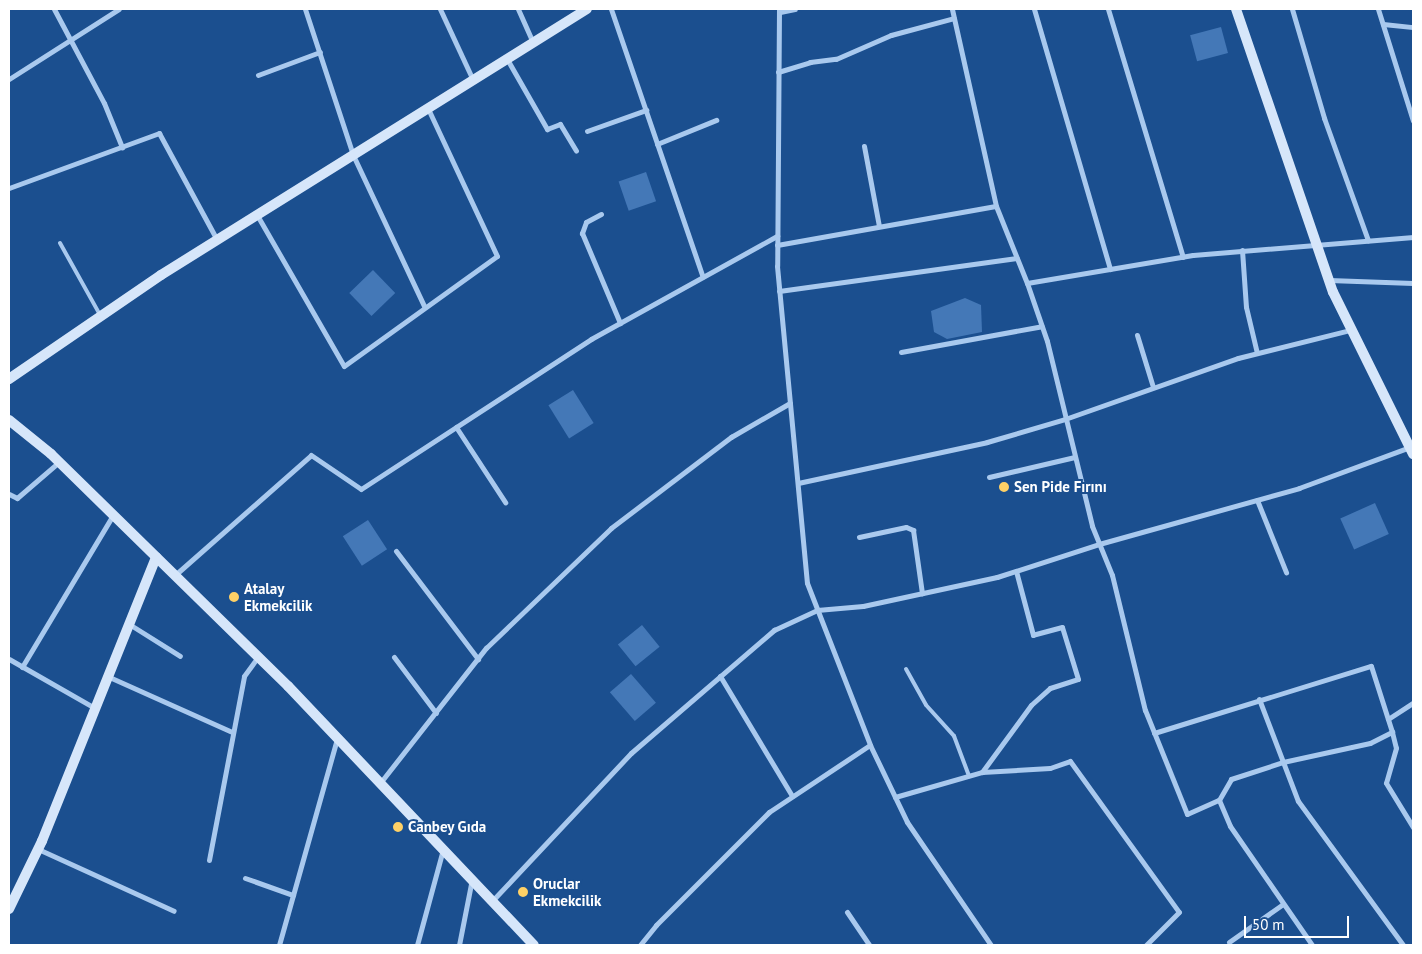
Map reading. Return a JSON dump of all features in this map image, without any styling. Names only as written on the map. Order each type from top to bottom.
[{"type":"main road","points":[[9,379],[100,315],[217,240],[587,9]]},
{"type":"main road","points":[[1236,9],[1329,280],[1350,330],[1411,450]]},
{"type":"main road","points":[[9,420],[59,462],[258,657],[534,945]]},
{"type":"main road","points":[[9,909],[38,849],[156,556]]},
{"type":"street","points":[[54,9],[104,103],[122,147]]},
{"type":"street","points":[[9,78],[70,37],[119,9]]},
{"type":"street","points":[[305,9],[353,155],[424,306]]},
{"type":"street","points":[[440,9],[473,80]]},
{"type":"street","points":[[518,9],[533,42]]},
{"type":"street","points":[[611,9],[703,277]]},
{"type":"street","points":[[796,9],[779,10],[777,245],[779,291],[807,583],[870,745],[907,822],[991,945]]},
{"type":"street","points":[[952,9],[996,206],[1042,326],[1099,544],[1112,575],[1145,710],[1187,814],[1219,800],[1231,779],[1283,762],[1370,744],[1392,732]]},
{"type":"street","points":[[1034,9],[1110,269]]},
{"type":"street","points":[[1108,9],[1183,257]]},
{"type":"street","points":[[1292,9],[1324,118],[1368,240]]},
{"type":"street","points":[[1378,9],[1413,118]]},
{"type":"street","points":[[778,72],[810,62],[836,60],[891,35],[954,18]]},
{"type":"street","points":[[1383,24],[1413,27]]},
{"type":"street","points":[[258,75],[320,52]]},
{"type":"street","points":[[507,59],[546,129],[560,124],[576,151]]},
{"type":"street","points":[[257,215],[344,366],[424,306],[497,256],[428,108]]},
{"type":"street","points":[[587,131],[646,110]]},
{"type":"street","points":[[657,144],[716,120]]},
{"type":"street","points":[[9,188],[158,133],[217,240]]},
{"type":"street","points":[[864,146],[879,226]]},
{"type":"street","points":[[777,245],[996,206]]},
{"type":"street","points":[[601,214],[586,222],[582,234],[620,323]]},
{"type":"street","points":[[175,575],[312,455],[361,489],[620,323],[777,236]]},
{"type":"street","points":[[1027,283],[1183,257],[1316,243],[1413,237]]},
{"type":"street","points":[[1242,250],[1246,307],[1257,353]]},
{"type":"street","points":[[779,291],[1017,258]]},
{"type":"street","points":[[1329,280],[1413,283]]},
{"type":"street","points":[[901,352],[1042,326]]},
{"type":"street","points":[[798,483],[987,442],[1065,418],[1257,353],[1350,330]]},
{"type":"street","points":[[1137,335],[1154,387]]},
{"type":"street","points":[[380,783],[478,659],[611,528],[732,437],[790,403]]},
{"type":"street","points":[[456,427],[505,502]]},
{"type":"street","points":[[492,901],[631,753],[774,630],[817,610],[863,606],[1016,571],[1099,544],[1299,488],[1411,450]]},
{"type":"street","points":[[989,477],[1075,457]]},
{"type":"street","points":[[9,494],[17,498],[59,462]]},
{"type":"street","points":[[1257,500],[1286,572]]},
{"type":"street","points":[[22,667],[113,515]]},
{"type":"street","points":[[859,537],[906,527],[913,530],[922,593]]},
{"type":"street","points":[[396,551],[478,659]]},
{"type":"street","points":[[982,772],[1031,705],[1050,688],[1078,680],[1062,627],[1033,635],[1016,571]]},
{"type":"street","points":[[129,624],[180,656]]},
{"type":"street","points":[[209,860],[244,676],[258,657]]},
{"type":"street","points":[[394,657],[436,713]]},
{"type":"street","points":[[9,659],[95,708]]},
{"type":"street","points":[[1154,734],[1260,699],[1371,666],[1396,748],[1386,783],[1413,827]]},
{"type":"street","points":[[107,676],[232,732]]},
{"type":"street","points":[[720,676],[792,796]]},
{"type":"street","points":[[1260,699],[1298,801],[1403,945]]},
{"type":"street","points":[[1388,719],[1413,703]]},
{"type":"street","points":[[279,945],[337,738]]},
{"type":"street","points":[[640,945],[656,925],[769,812],[870,745]]},
{"type":"street","points":[[895,797],[982,772],[1050,768],[1070,761],[1179,912],[1146,945]]},
{"type":"street","points":[[1219,800],[1230,826],[1312,945]]},
{"type":"street","points":[[38,849],[174,911]]},
{"type":"street","points":[[417,945],[443,849]]},
{"type":"street","points":[[245,878],[293,895]]},
{"type":"street","points":[[459,945],[472,880]]},
{"type":"street","points":[[1229,942],[1283,904]]},
{"type":"street","points":[[847,912],[869,945]]},
{"type":"lane","points":[[60,244],[100,315]]},
{"type":"lane","points":[[906,669],[926,705],[954,736],[969,776]]},
{"type":"building","points":[[1221,27],[1228,53],[1197,61],[1190,35]]},
{"type":"building","points":[[646,172],[656,201],[629,211],[619,181]]},
{"type":"building","points":[[373,270],[395,293],[371,316],[349,293]]},
{"type":"building","points":[[965,298],[981,305],[982,332],[947,339],[934,332],[931,311]]},
{"type":"building","points":[[573,390],[594,423],[569,438],[548,405]]},
{"type":"building","points":[[1375,503],[1389,534],[1354,550],[1340,518]]},
{"type":"building","points":[[368,520],[387,549],[362,566],[343,536]]},
{"type":"building","points":[[642,625],[660,647],[636,666],[618,645]]},
{"type":"building","points":[[631,674],[656,703],[635,721],[610,692]]},
{"type":"place","name":"Sen Pide Fırını","points":[[1004,487]]},
{"type":"place","name":"Atalay Ekmekcilik","points":[[234,597]]},
{"type":"place","name":"Canbey Gıda","points":[[398,827]]},
{"type":"place","name":"Oruclar Ekmekcilik","points":[[523,892]]}]
